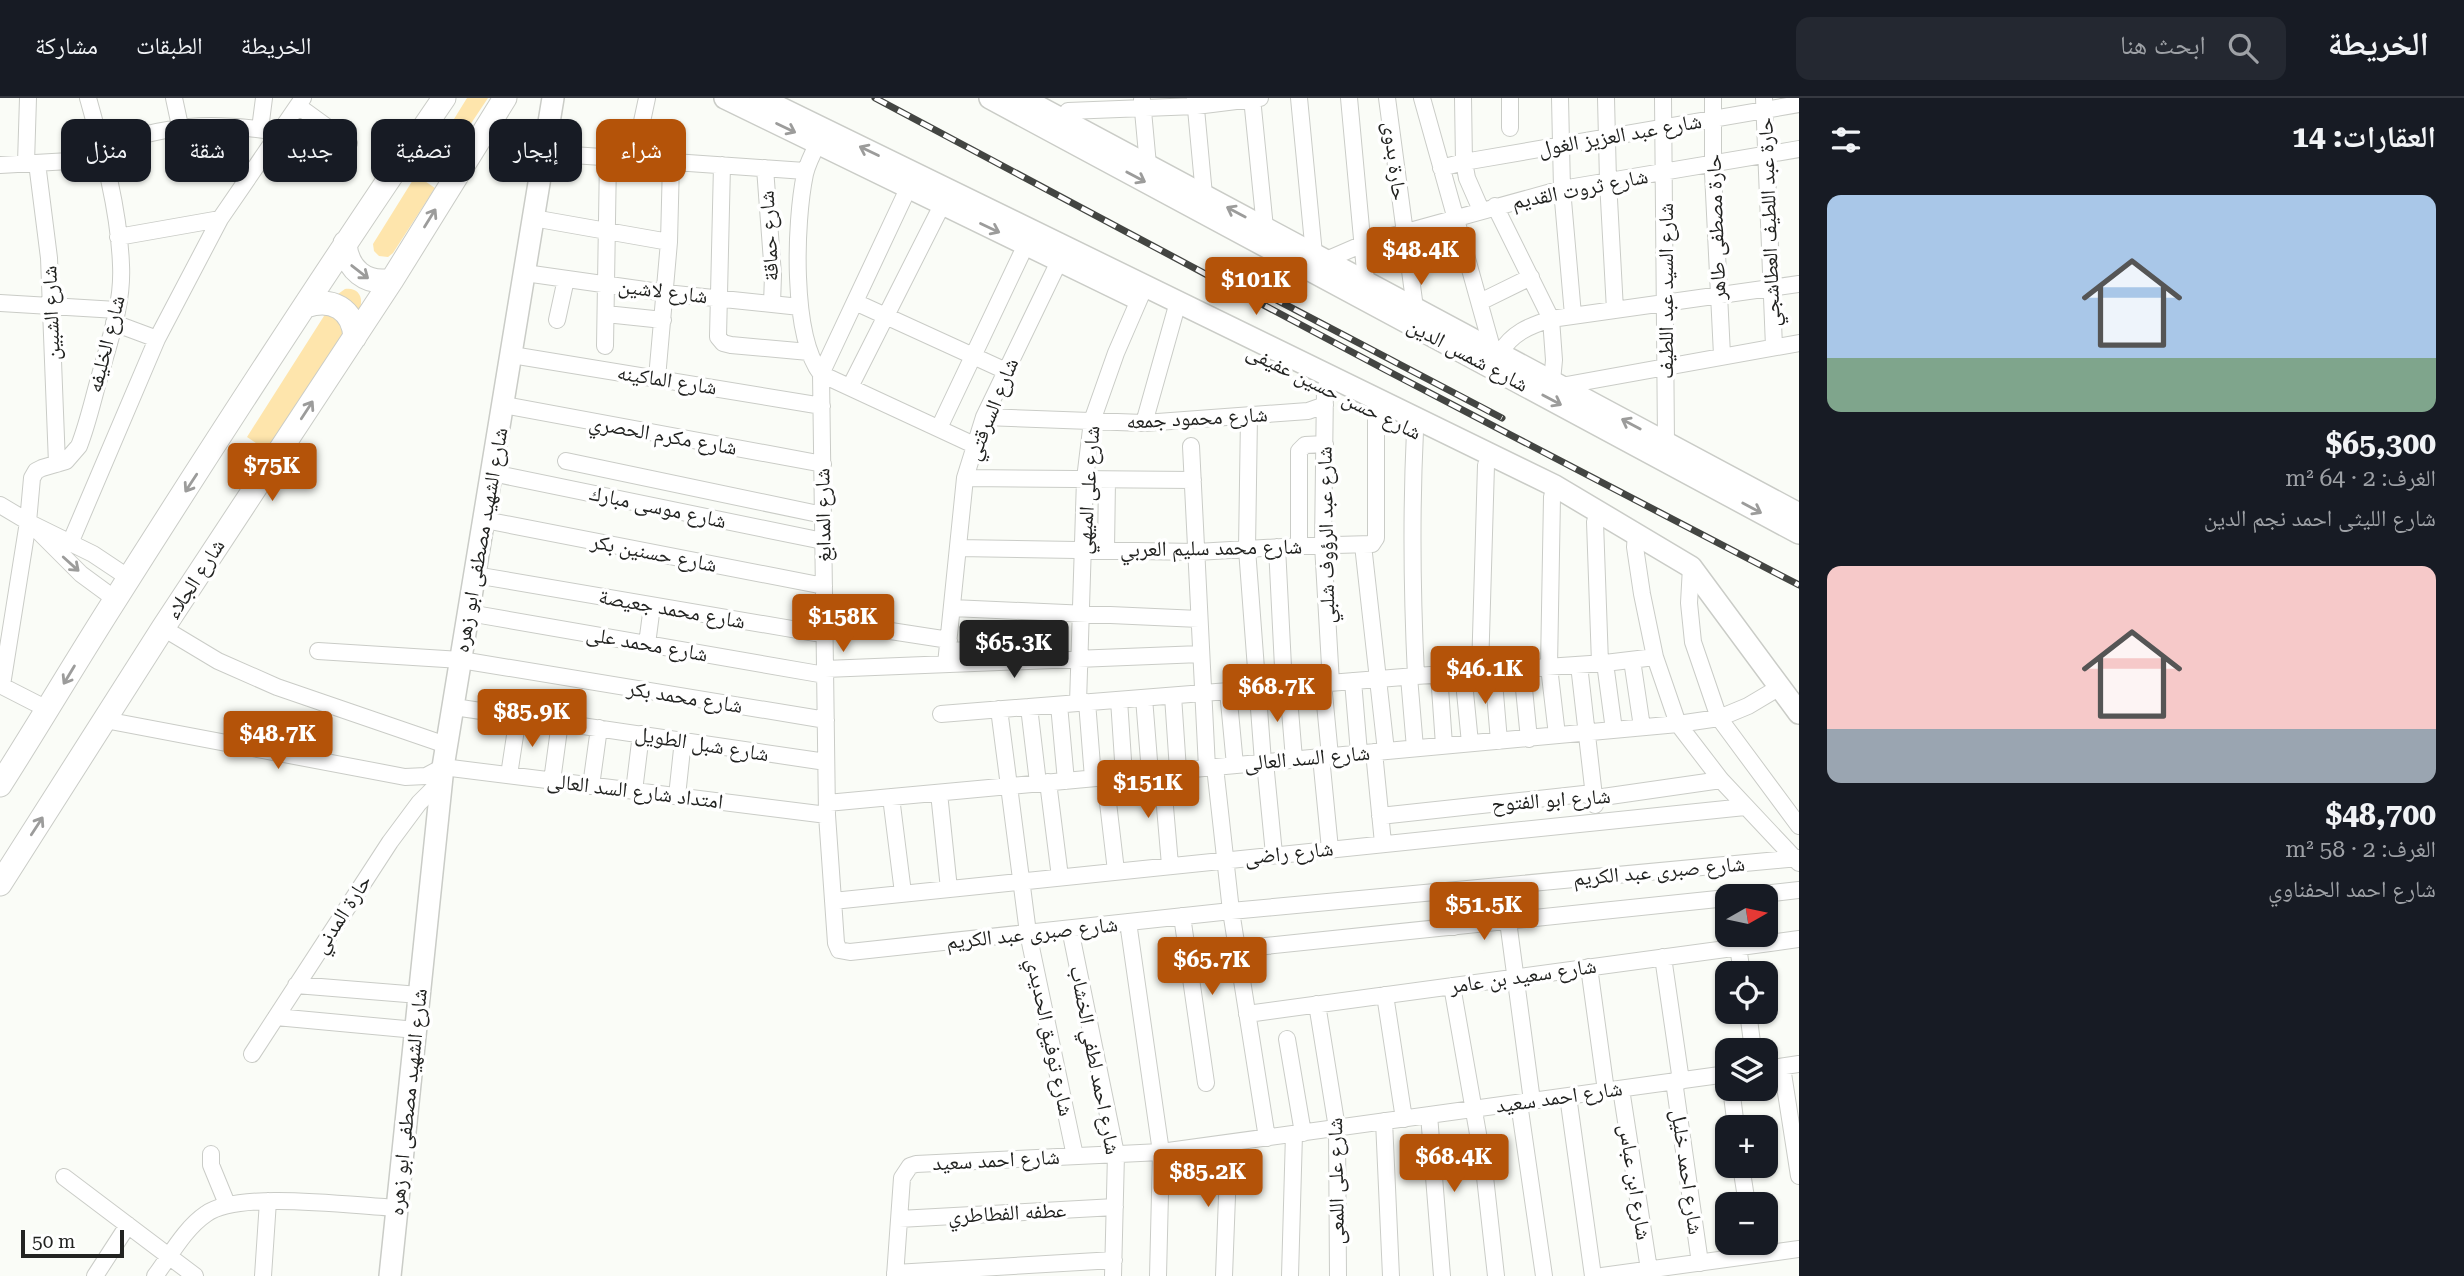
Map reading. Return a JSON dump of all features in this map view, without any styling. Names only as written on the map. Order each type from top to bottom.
[{"type":"main road","points":[[0,785],[115,599],[345,243],[444,98]]},
{"type":"main road","name":"شارع الجلاء","points":[[0,884],[163,628],[392,280],[505,98]]},
{"type":"main road","points":[[345,243],[345,253],[355,271],[372,281],[392,280]]},
{"type":"main road","points":[[306,306],[329,302],[341,307],[349,315],[355,337]]},
{"type":"street","name":"شارع الشبين","points":[[28,98],[31,163],[49,258],[57,464]]},
{"type":"street","name":"شارع الخليفه","points":[[88,98],[94,119]]},
{"type":"street","points":[[174,98],[178,119]]},
{"type":"street","points":[[260,129],[264,98]]},
{"type":"street","name":"شارع الشهيد مصطفى ابو زهره","points":[[550,119],[553,98]]},
{"type":"street","points":[[643,119],[647,98]]},
{"type":"street","name":"شارع حسن حسين عفيفى","points":[[725,98],[821,136],[1554,491],[1690,573],[1707,590],[1799,713]]},
{"type":"street","name":"شارع حسن حسين عفيفى","points":[[760,98],[821,136]]},
{"type":"street","name":"شارع شمس الدين","points":[[989,98],[1068,118],[1148,165],[1415,308],[1497,358],[1556,384],[1799,514]]},
{"type":"street","name":"شارع شمس الدين","points":[[1022,98],[1068,118],[1497,358],[1799,533]]},
{"type":"street","points":[[1252,98],[1265,228]]},
{"type":"street","points":[[1068,118],[1142,103],[1260,98]]},
{"type":"street","points":[[1299,98],[1320,257]]},
{"type":"street","points":[[1349,98],[1366,282]]},
{"type":"street","name":"حارة بدوى","points":[[1387,98],[1415,308]]},
{"type":"street","points":[[1422,98],[1497,358]]},
{"type":"street","points":[[1463,98],[1464,162],[1467,178],[1531,276],[1551,319],[1556,384],[1799,343]]},
{"type":"street","points":[[1510,98],[1510,128]]},
{"type":"street","points":[[1560,98],[1562,189],[1573,315]]},
{"type":"street","points":[[1606,98],[1615,310]]},
{"type":"street","name":"شارع السيد عبد اللطيف","points":[[1663,98],[1666,442]]},
{"type":"street","name":"حارة مصطفى طاهر","points":[[1713,98],[1712,164],[1722,355]]},
{"type":"street","points":[[288,119],[300,102],[320,119]]},
{"type":"street","points":[[1196,102],[1204,195]]},
{"type":"street","points":[[1142,103],[1148,165]]},
{"type":"street","name":"شارع عبد العزيز الغول","points":[[1441,168],[1606,136],[1712,119],[1764,104],[1799,104]]},
{"type":"street","name":"حارة عبد اللطيف العطاشجي","points":[[1764,104],[1774,347]]},
{"type":"street","points":[[249,127],[263,130]]},
{"type":"street","points":[[821,136],[805,171],[798,253],[800,307],[809,352],[821,374],[974,444]]},
{"type":"street","name":"شارع ثروت القديم","points":[[1320,257],[1562,189],[1799,149]]},
{"type":"street","points":[[71,541],[157,339],[220,219],[263,154]]},
{"type":"street","points":[[0,165],[61,159]]},
{"type":"street","points":[[686,163],[805,171]]},
{"type":"street","points":[[722,165],[717,333],[720,340],[727,345],[809,352]]},
{"type":"street","name":"شارع حماقة","points":[[765,168],[773,275],[772,304]]},
{"type":"street","name":"شارع حسن حسين عفيفى","points":[[912,181],[942,205],[1030,238]]},
{"type":"street","name":"شارع المدابغ","points":[[850,952],[839,950],[836,943],[827,809],[821,374],[912,181]]},
{"type":"street","name":"شارع الخليفه","points":[[30,523],[32,478],[36,471],[65,461],[79,446],[116,316],[121,266],[108,182]]},
{"type":"street","name":"شارع الشهيد مصطفى ابو زهره","points":[[390,1276],[442,774],[513,355],[539,182]]},
{"type":"street","points":[[605,346],[608,182]]},
{"type":"street","points":[[657,378],[666,293],[670,182]]},
{"type":"street","points":[[850,387],[942,205]]},
{"type":"street","points":[[533,218],[669,242]]},
{"type":"street","points":[[118,237],[220,219]]},
{"type":"street","points":[[939,428],[1030,238]]},
{"type":"street","name":"شارع السرقتي","points":[[947,651],[965,478],[974,444],[984,416],[1062,254]]},
{"type":"street","name":"شارع لاشين","points":[[526,273],[666,293],[800,307]]},
{"type":"street","points":[[1480,302],[1531,276]]},
{"type":"street","points":[[557,320],[566,279]]},
{"type":"street","points":[[1497,358],[1521,330],[1551,319],[1799,284]]},
{"type":"street","name":"شارع على الميهي","points":[[1116,871],[1083,703],[1080,659],[1085,480],[1092,421],[1142,292]]},
{"type":"street","points":[[855,302],[1006,371]]},
{"type":"street","points":[[0,303],[52,306],[116,316],[157,339]]},
{"type":"street","points":[[1144,423],[1176,309]]},
{"type":"street","name":"شارع حسن حسين عفيفى","points":[[1176,309],[1325,396],[1377,406],[1415,430],[1486,465],[1554,491]]},
{"type":"street","points":[[606,314],[663,320]]},
{"type":"street","name":"شارع الماكينه","points":[[513,355],[822,406]]},
{"type":"street","name":"شارع محمود جمعه","points":[[984,416],[1144,423],[1308,411],[1325,396]]},
{"type":"street","name":"شارع عبد الرؤوف شلبي","points":[[1325,396],[1323,545],[1330,849]]},
{"type":"street","name":"شارع مكرم الحصري","points":[[504,405],[823,464]]},
{"type":"street","points":[[1373,752],[1379,679],[1370,542],[1377,406]]},
{"type":"street","points":[[1249,416],[1247,549],[1256,689],[1274,854]]},
{"type":"street","points":[[1415,430],[1411,514],[1415,748]]},
{"type":"street","points":[[1299,545],[1299,451],[1305,444],[1325,443]]},
{"type":"street","points":[[1191,446],[1203,693],[1211,767],[1267,1138]]},
{"type":"street","points":[[566,461],[823,515]]},
{"type":"street","points":[[1486,465],[1487,671],[1499,741]]},
{"type":"street","name":"شارع موسى مبارك","points":[[492,473],[823,541]]},
{"type":"street","points":[[965,478],[1193,480]]},
{"type":"street","points":[[1107,480],[1107,550]]},
{"type":"street","points":[[1554,491],[1549,667],[1557,735]]},
{"type":"street","points":[[0,505],[30,523],[71,541],[129,578]]},
{"type":"street","points":[[1596,517],[1602,663],[1614,730]]},
{"type":"street","name":"شارع حسنين بكر","points":[[485,520],[824,586]]},
{"type":"street","points":[[30,523],[1,685],[48,710]]},
{"type":"street","points":[[30,523],[81,574],[115,599]]},
{"type":"street","points":[[1636,541],[1655,657],[1678,724],[1721,780],[1798,860]]},
{"type":"street","name":"شارع محمد سليم العربي","points":[[958,548],[1197,552],[1370,542]]},
{"type":"street","points":[[1277,547],[1286,687],[1294,759]]},
{"type":"street","points":[[1690,573],[1689,603],[1693,642],[1719,718],[1799,826]]},
{"type":"street","name":"شارع محمد جعيصة","points":[[475,575],[815,633],[839,623],[947,651]]},
{"type":"street","points":[[0,585],[17,587]]},
{"type":"street","points":[[647,644],[652,606]]},
{"type":"street","points":[[952,608],[1199,619]]},
{"type":"street","name":"شارع محمد على","points":[[469,613],[825,672],[947,651]]},
{"type":"street","points":[[163,628],[218,662],[277,687],[446,745]]},
{"type":"street","name":"شارع محمد بكر","points":[[318,651],[461,660],[826,720]]},
{"type":"street","points":[[947,651],[1080,659],[1201,654]]},
{"type":"street","points":[[947,651],[974,651]]},
{"type":"street","points":[[941,714],[1655,657]]},
{"type":"street","points":[[1632,660],[1642,727]]},
{"type":"street","points":[[1579,665],[1597,822]]},
{"type":"street","points":[[1522,668],[1529,739]]},
{"type":"street","points":[[1463,673],[1470,743]]},
{"type":"street","points":[[1439,674],[1444,746]]},
{"type":"street","points":[[1353,681],[1373,752],[1383,843]]},
{"type":"street","name":"شارع السد العالى","points":[[827,809],[891,797],[1678,724],[1719,718],[1748,706],[1780,687]]},
{"type":"street","points":[[1228,691],[1235,765]]},
{"type":"street","points":[[1163,772],[1173,696]]},
{"type":"street","points":[[1144,698],[1163,772],[1170,865]]},
{"type":"street","points":[[1119,700],[1124,775]]},
{"type":"street","points":[[1059,705],[1066,781]]},
{"type":"street","name":"شارع شبل الطويل","points":[[454,707],[826,762]]},
{"type":"street","points":[[1029,707],[1060,877]]},
{"type":"street","name":"شارع توفيق الحديدي","points":[[999,709],[1028,933],[1075,1156]]},
{"type":"street","points":[[509,775],[518,716]]},
{"type":"street","points":[[105,720],[405,777],[442,774]]},
{"type":"street","points":[[552,781],[561,722]]},
{"type":"street","points":[[591,786],[599,728]]},
{"type":"street","points":[[634,791],[641,734]]},
{"type":"street","points":[[677,796],[683,740]]},
{"type":"street","name":"امتداد شارع السد العالى","points":[[442,774],[509,775],[677,796],[827,809]]},
{"type":"street","name":"حارة المدني","points":[[252,1054],[390,842],[442,774]]},
{"type":"street","name":"شارع ابو الفتوح","points":[[1380,816],[1584,794],[1594,797],[1721,780]]},
{"type":"street","points":[[939,793],[949,889]]},
{"type":"street","points":[[891,797],[903,893]]},
{"type":"street","name":"شارع راضى","points":[[833,901],[1745,807]]},
{"type":"street","name":"شارع صبرى عبد الكريم","points":[[850,952],[1231,911],[1798,860]]},
{"type":"street","points":[[1778,892],[1799,890]]},
{"type":"street","points":[[1451,891],[1454,926]]},
{"type":"street","points":[[1237,949],[1715,899]]},
{"type":"street","points":[[1182,916],[1206,1083]]},
{"type":"street","points":[[1508,921],[1544,1276]]},
{"type":"street","points":[[1128,922],[1161,1152],[1158,1276]]},
{"type":"street","name":"شارع احمد لطفي الخشاب","points":[[1070,929],[1116,1154],[1113,1268]]},
{"type":"street","name":"شارع سعيد بن عامر","points":[[1778,942],[1799,939]]},
{"type":"street","points":[[1738,947],[1740,961]]},
{"type":"street","name":"شارع سعيد بن عامر","points":[[1247,1014],[1738,947]]},
{"type":"street","name":"شارع احمد خليل","points":[[1662,957],[1700,1263]]},
{"type":"street","name":"شارع ابن عباس","points":[[1588,967],[1649,1273]]},
{"type":"street","points":[[296,985],[419,995]]},
{"type":"street","points":[[1452,986],[1492,1223],[1496,1276]]},
{"type":"street","points":[[1385,995],[1404,1119]]},
{"type":"street","name":"شارع على اللمعى","points":[[1317,1004],[1337,1128],[1338,1276]]},
{"type":"street","points":[[276,1017],[416,1030]]},
{"type":"street","points":[[1287,1039],[1298,1133],[1290,1276]]},
{"type":"street","points":[[1791,1065],[1799,1176]]},
{"type":"street","name":"شارع احمد سعيد","points":[[899,1219],[901,1184],[905,1171],[916,1164],[1161,1152],[1715,1076]]},
{"type":"street","points":[[1568,1096],[1593,1276]]},
{"type":"street","points":[[1429,1115],[1443,1276]]},
{"type":"street","points":[[1384,1121],[1391,1276]]},
{"type":"street","points":[[1224,1276],[1229,1143]]},
{"type":"street","points":[[211,1154],[211,1165],[227,1204]]},
{"type":"street","points":[[64,1177],[195,1276]]},
{"type":"street","points":[[155,1276],[204,1215],[227,1204],[268,1201],[397,1208]]},
{"type":"street","points":[[263,1276],[268,1201]]},
{"type":"street","name":"عطفه الفطاطري","points":[[899,1219],[1115,1207]]},
{"type":"street","points":[[899,1219],[895,1275],[1113,1268]]},
{"type":"street","points":[[94,1276],[128,1225]]},
{"type":"street","points":[[1778,1249],[1799,1249]]},
{"type":"street","points":[[1602,1276],[1649,1273],[1730,1255]]},
{"type":"shaded area","points":[[467,98],[488,98],[474,119],[454,119]]},
{"type":"shaded area","points":[[412,182],[426,182],[435,188],[393,253],[388,257],[379,256],[374,251],[373,244]]},
{"type":"shaded area","points":[[345,289],[353,289],[358,293],[360,308],[268,451],[247,437],[338,294]]},
{"type":"railway","points":[[875,98],[1382,368],[1799,585]]},
{"type":"railway","points":[[1248,285],[1502,418]]}]
